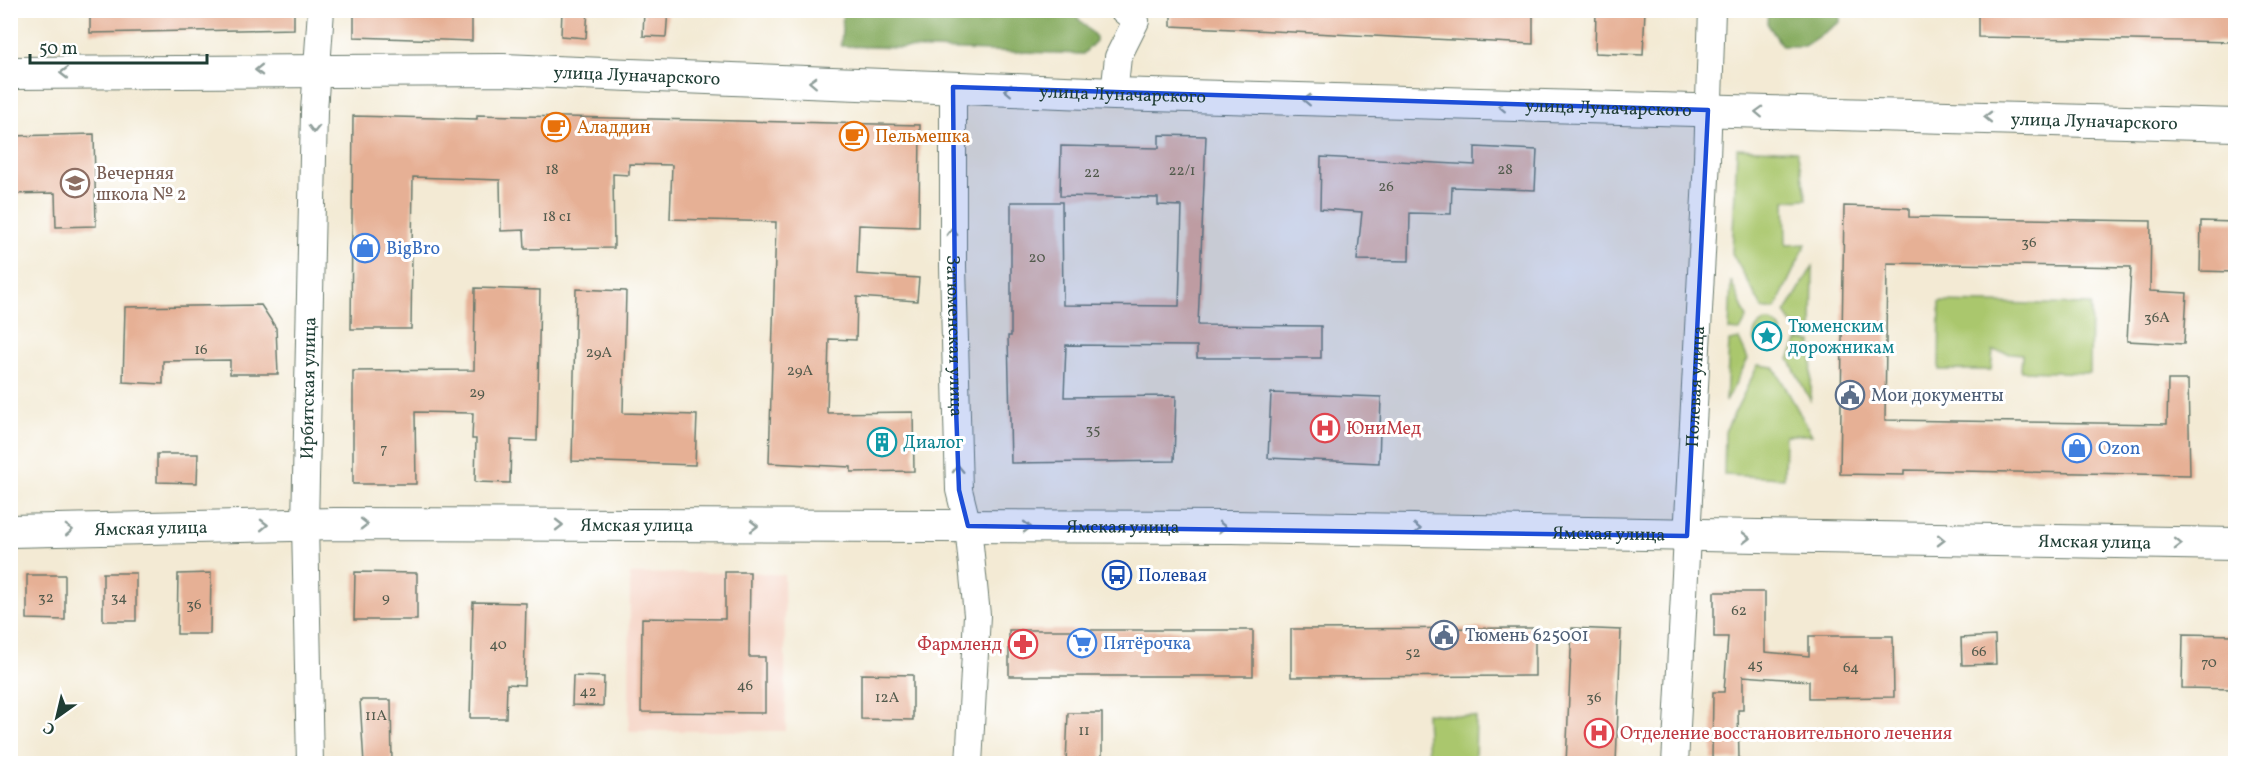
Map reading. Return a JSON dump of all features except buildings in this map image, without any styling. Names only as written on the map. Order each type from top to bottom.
[{"type":"main road","name":"улица Луначарского","points":[[10,73],[503,70],[1114,94],[2235,124]]},
{"type":"main road","name":"Ямская улица","points":[[10,531],[305,524],[968,526],[1448,530],[2235,544]]},
{"type":"street","name":"Ирбитская улица","points":[[310,764],[305,524],[314,111],[321,10]]},
{"type":"street","points":[[1114,94],[1118,57],[1136,21],[1123,10]]},
{"type":"street","name":"Полевая улица","points":[[1675,764],[1712,10]]},
{"type":"street","name":"Затюменская улица","points":[[953,87],[951,124],[959,490],[968,526],[977,615],[969,764]]},
{"type":"highlighted area","points":[[953,87],[1708,110],[1687,536],[968,526],[959,490],[956,408]]},
{"type":"shaded area","points":[[750,572],[784,575],[786,731],[629,731],[630,574]]},
{"type":"green space","points":[[843,10],[1071,11],[1096,37],[1096,41],[1083,54],[841,46]]},
{"type":"green space","points":[[1768,11],[1840,11],[1840,22],[1804,46],[1782,46],[1767,23]]},
{"type":"green space","points":[[1737,148],[1797,151],[1807,199],[1785,200],[1786,245],[1806,244],[1775,309],[1763,309],[1732,253]]},
{"type":"green space","points":[[1813,266],[1812,331],[1797,331],[1785,313]]},
{"type":"green space","points":[[1731,281],[1747,318],[1740,331],[1729,330]]},
{"type":"green space","points":[[1940,302],[2091,305],[2090,373],[2021,371],[2022,354],[1993,351],[1991,370],[1939,370]]},
{"type":"green space","points":[[1768,322],[1778,326],[1782,336],[1778,346],[1768,350],[1758,346],[1754,336],[1758,326]]},
{"type":"green space","points":[[1739,339],[1748,359],[1726,402],[1729,341]]},
{"type":"green space","points":[[1798,340],[1812,342],[1811,402],[1789,359]]},
{"type":"green space","points":[[1758,365],[1774,367],[1812,435],[1785,435],[1784,478],[1724,475],[1725,432]]},
{"type":"green space","points":[[1426,713],[1476,717],[1475,763],[1428,763]]},
{"type":"place","name":"Аладдин","points":[[556,127]]},
{"type":"place","name":"Пельмешка","points":[[854,136]]},
{"type":"place","name":"Вечерняя школа № 2","points":[[75,183]]},
{"type":"place","name":"BigBro","points":[[365,248]]},
{"type":"place","name":"Тюменским дорожникам","points":[[1767,336]]},
{"type":"place","name":"Мои документы","points":[[1850,395]]},
{"type":"place","name":"ЮниМед","points":[[1325,428]]},
{"type":"place","name":"Диалог","points":[[882,442]]},
{"type":"place","name":"Ozon","points":[[2077,448]]},
{"type":"place","name":"Полевая","points":[[1117,575]]},
{"type":"place","name":"Тюмень 625001","points":[[1444,635]]},
{"type":"place","name":"Пятёрочка","points":[[1082,643]]},
{"type":"place","name":"Фармленд","points":[[1023,644]]},
{"type":"place","name":"Отделение восстановительного лечения","points":[[1599,733]]}]
